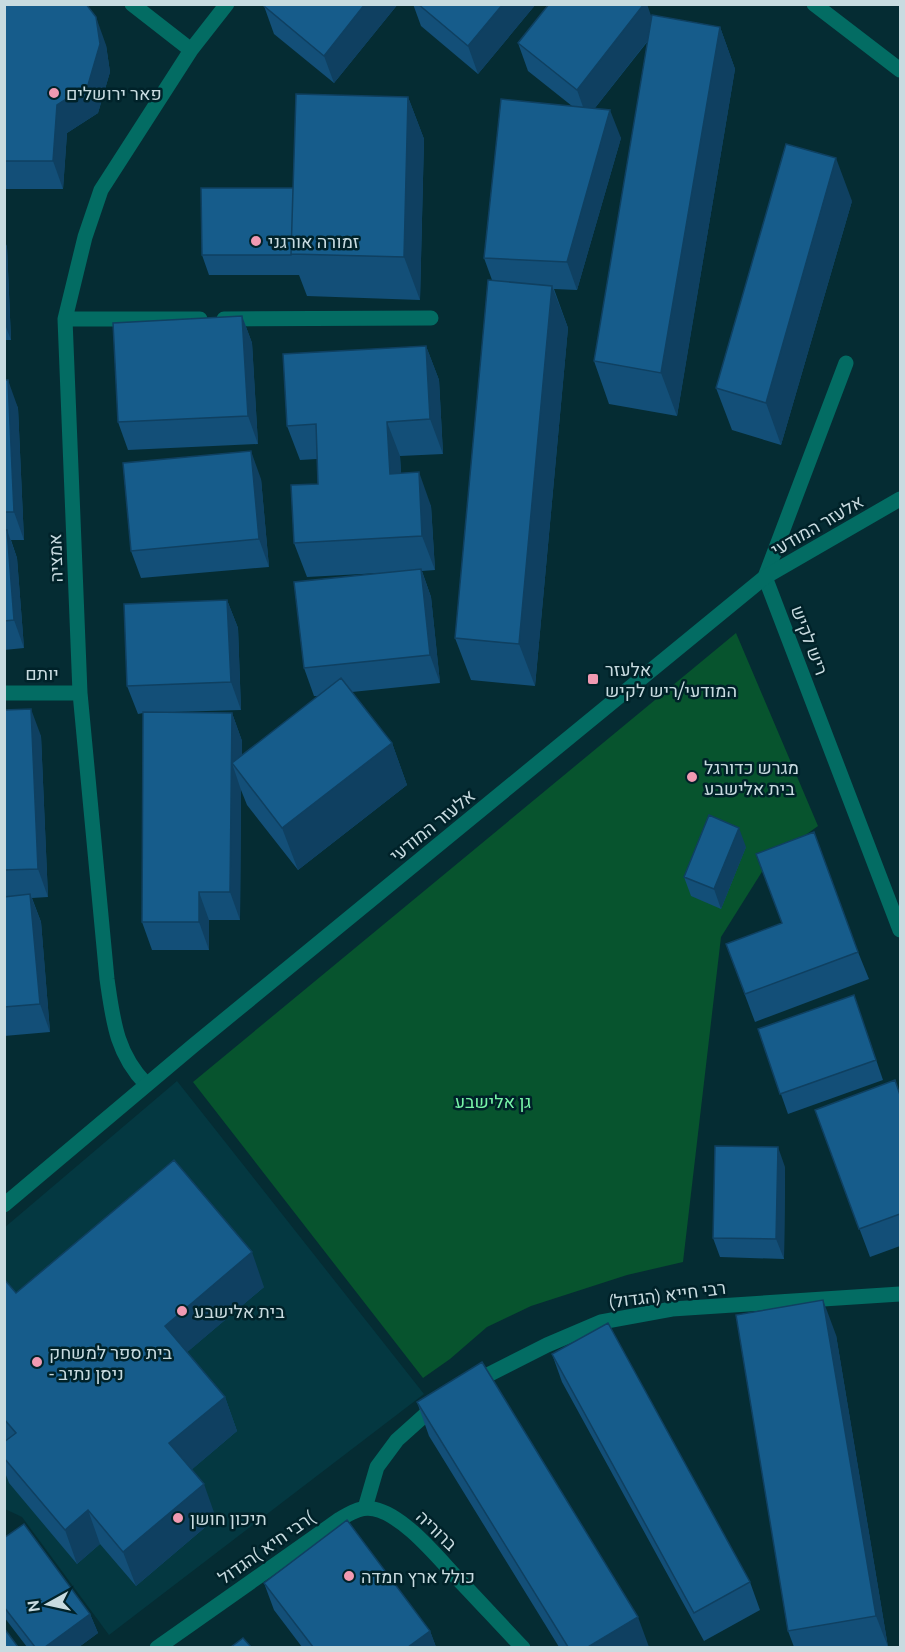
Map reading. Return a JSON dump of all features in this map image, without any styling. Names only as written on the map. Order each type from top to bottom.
[{"type":"street","points":[[132,4],[191,50]]},
{"type":"street","name":"אמציה","points":[[146,1084],[135,1073],[120,1046],[112,1018],[106,967],[80,693],[65,319],[85,237],[101,190],[191,50],[227,4]]},
{"type":"street","points":[[814,4],[900,70]]},
{"type":"street","points":[[65,319],[430,318]]},
{"type":"street","points":[[765,577],[846,363]]},
{"type":"street","name":"אלעזר המודעי","points":[[4,1205],[146,1084],[765,577],[900,499]]},
{"type":"street","name":"ריש לקיש","points":[[765,577],[900,930]]},
{"type":"street","name":"יותם","points":[[4,693],[80,693]]},
{"type":"street","name":"רבי חייא (הגדול)","points":[[365,1508],[376,1467],[397,1440],[439,1403],[547,1345],[602,1322],[672,1310],[900,1294]]},
{"type":"street","name":"רבי חיא )הגדול(","points":[[157,1647],[340,1519],[356,1509],[365,1508]]},
{"type":"street","name":"ברוריה","points":[[365,1508],[375,1509],[401,1522],[523,1647]]},
{"type":"shaded area","name":"בית אלישבע","points":[[177,1081],[424,1394],[109,1635],[22,1517],[5,1509],[4,1228]]},
{"type":"green space","name":"גן אלישבע","points":[[736,633],[818,826],[768,862],[721,937],[683,1262],[627,1275],[531,1306],[487,1327],[450,1359],[423,1378],[193,1082]]},
{"type":"building","name":"פאר ירושלים","points":[[4,4],[86,4],[96,17],[100,44],[88,85],[57,105],[53,161],[4,161]]},
{"type":"building","points":[[265,4],[365,4],[324,56],[264,6]]},
{"type":"building","points":[[418,4],[503,4],[468,46]]},
{"type":"building","points":[[549,4],[644,4],[577,90],[518,43]]},
{"type":"building","points":[[652,15],[720,27],[661,373],[594,361]]},
{"type":"building","points":[[296,94],[408,97],[404,257],[291,254]]},
{"type":"building","points":[[501,99],[610,110],[567,262],[484,258]]},
{"type":"building","points":[[786,144],[836,158],[766,403],[716,388]]},
{"type":"building","name":"זמורה אורגני","points":[[201,188],[293,188],[291,255],[202,255]]},
{"type":"building","points":[[488,280],[552,286],[519,644],[455,638]]},
{"type":"building","points":[[242,316],[248,416],[118,422],[113,323]]},
{"type":"building","points":[[426,346],[430,419],[387,422],[390,474],[419,472],[422,536],[294,543],[291,485],[318,484],[316,424],[287,426],[283,354]]},
{"type":"building","points":[[4,380],[8,380],[14,512],[4,512]]},
{"type":"building","points":[[251,451],[259,539],[131,551],[123,463]]},
{"type":"building","points":[[4,530],[7,530],[14,620],[4,621]]},
{"type":"building","points":[[421,569],[430,655],[304,668],[294,582]]},
{"type":"building","points":[[227,600],[231,682],[127,686],[124,604]]},
{"type":"building","points":[[341,678],[392,743],[282,828],[232,763]]},
{"type":"building","points":[[31,709],[38,869],[4,870],[4,710]]},
{"type":"building","points":[[143,712],[232,713],[230,892],[199,892],[199,922],[142,922]]},
{"type":"building","points":[[709,815],[739,828],[714,889],[684,877]]},
{"type":"building","points":[[814,832],[858,952],[745,994],[726,944],[782,923],[756,854]]},
{"type":"building","points":[[30,894],[40,1004],[4,1007],[4,897]]},
{"type":"building","points":[[854,995],[876,1060],[780,1094],[758,1029]]},
{"type":"building","points":[[895,1080],[900,1095],[900,1214],[859,1229],[815,1110]]},
{"type":"building","points":[[715,1146],[778,1147],[776,1239],[713,1238]]},
{"type":"building","points":[[174,1160],[252,1252],[165,1326],[225,1397],[169,1443],[204,1484],[123,1552],[88,1510],[65,1530],[4,1458],[4,1442],[16,1433],[4,1419],[4,1279],[16,1293]]},
{"type":"building","points":[[823,1300],[876,1616],[788,1631],[736,1315]]},
{"type":"building","points":[[608,1323],[750,1582],[694,1613],[552,1354]]},
{"type":"building","points":[[482,1362],[638,1617],[588,1647],[568,1647],[417,1402]]},
{"type":"building","name":"כולל ארץ חמדה","points":[[347,1520],[430,1631],[408,1647],[313,1647],[264,1583]]},
{"type":"building","points":[[24,1524],[90,1614],[45,1647],[35,1647],[4,1607],[4,1538]]},
{"type":"building","points":[[4,1628],[18,1647],[4,1647]]},
{"type":"building","points":[[243,1638],[251,1647],[231,1647]]},
{"type":"place","name":"פאר ירושלים","points":[[54,93]]},
{"type":"place","name":"זמורה אורגני","points":[[256,241]]},
{"type":"place","name":"אלעזר המודעי/ריש לקיש","points":[[593,679]]},
{"type":"place","name":"מגרש כדורגל בית אלישבע","points":[[692,777]]},
{"type":"place","name":"בית אלישבע","points":[[182,1311]]},
{"type":"place","name":"בית ספר למשחק - ניסן נתיב","points":[[37,1362]]},
{"type":"place","name":"תיכון חושן","points":[[178,1518]]},
{"type":"place","name":"כולל ארץ חמדה","points":[[349,1576]]}]
